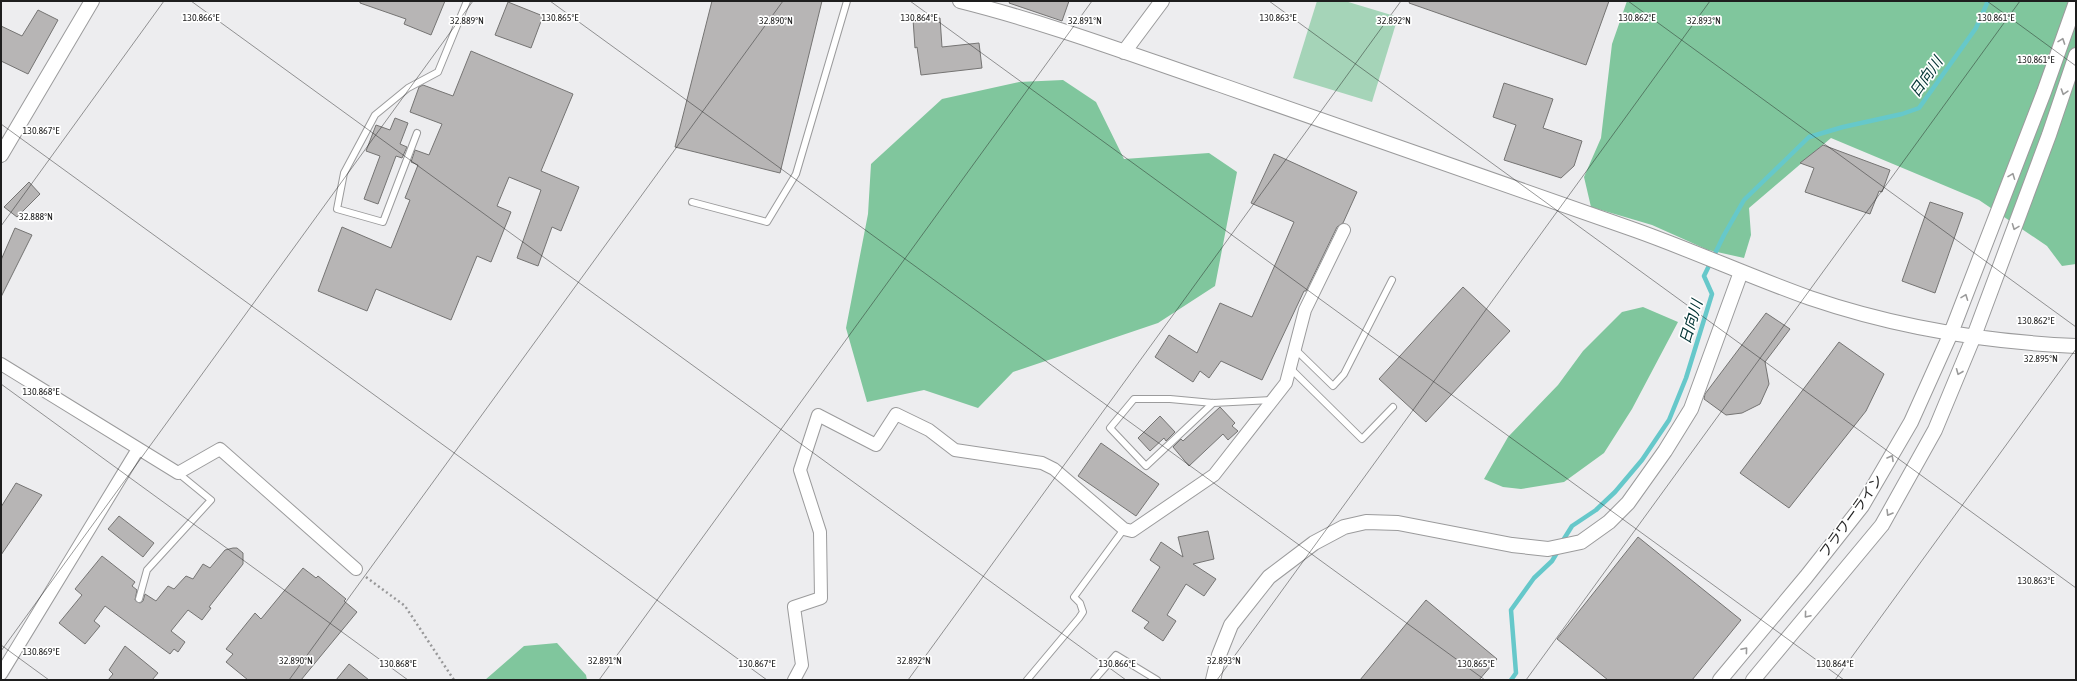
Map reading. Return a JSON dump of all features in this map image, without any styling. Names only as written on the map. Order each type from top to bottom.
[{"type":"street","points":[[1,155],[92,1]]},
{"type":"street","points":[[960,1],[999,11],[1124,52],[1365,134],[1640,232],[1812,298],[1882,317],[1950,333],[2076,346]]},
{"type":"street","points":[[1124,52],[1162,1]]},
{"type":"street","name":"フラワーライン","points":[[1720,680],[1806,577],[1862,506],[1911,422],[1950,333],[2044,92],[2076,2]]},
{"type":"street","name":"フラワーライン","points":[[1753,680],[1882,524],[1935,430],[1974,336],[2049,135],[2076,55]]},
{"type":"street","points":[[794,680],[802,665],[794,607],[821,598],[820,532],[800,470],[818,415],[876,445],[896,414],[929,430],[955,450],[1042,463],[1054,468],[1124,529],[1132,530],[1214,475],[1274,400],[1286,383],[1305,310],[1344,230]]},
{"type":"street","points":[[1213,680],[1219,655],[1231,625],[1269,576],[1314,543],[1344,527],[1366,522],[1398,523],[1512,545],[1548,549],[1581,542],[1609,522],[1628,503],[1656,464],[1691,409],[1742,272]]},
{"type":"street","points":[[1,364],[178,473],[220,449],[356,569]]},
{"type":"street","points":[[1,674],[138,448]]},
{"type":"lane","points":[[417,133],[383,222],[337,209],[344,173],[375,115],[408,88],[438,72],[467,1]]},
{"type":"lane","points":[[692,202],[768,222],[796,174],[847,1]]},
{"type":"lane","points":[[1295,349],[1333,386],[1344,374],[1392,280]]},
{"type":"lane","points":[[1290,368],[1362,439],[1393,407]]},
{"type":"lane","points":[[1213,403],[1146,466],[1110,428],[1134,399],[1170,399],[1213,403],[1274,400]]},
{"type":"lane","points":[[139,599],[147,570],[211,500],[178,473]]},
{"type":"lane","points":[[1027,680],[1083,612],[1080,603],[1074,597],[1124,529]]},
{"type":"lane","points":[[1094,680],[1116,655],[1156,680]]},
{"type":"path","points":[[356,569],[405,606],[454,680]]},
{"type":"green space","points":[[1317,1],[1345,1],[1398,17],[1372,102],[1293,78]]},
{"type":"green space","points":[[1627,1],[2076,1],[2076,264],[2062,266],[2047,246],[1979,200],[1831,138],[1749,208],[1751,235],[1744,258],[1708,250],[1652,225],[1591,207],[1584,177],[1601,138],[1612,44]]},
{"type":"green space","points":[[1063,80],[1096,102],[1124,159],[1209,153],[1237,172],[1215,286],[1158,323],[1013,372],[978,408],[924,390],[867,402],[846,328],[868,214],[871,164],[942,99],[1019,82]]},
{"type":"green space","points":[[1643,307],[1678,322],[1632,409],[1604,453],[1564,482],[1521,489],[1503,487],[1484,479],[1508,437],[1558,385],[1583,351],[1622,312]]},
{"type":"green space","points":[[557,643],[586,675],[587,680],[485,680],[524,646]]},
{"type":"building","points":[[360,1],[445,1],[431,35],[404,24],[406,19],[360,3]]},
{"type":"building","points":[[712,1],[822,1],[780,173],[675,147]]},
{"type":"building","points":[[1010,1],[1069,1],[1062,21],[1009,3]]},
{"type":"building","points":[[1410,1],[1609,1],[1586,65],[1409,3]]},
{"type":"building","points":[[508,2],[543,16],[531,48],[495,35]]},
{"type":"building","points":[[38,10],[58,20],[28,74],[1,61],[1,26],[22,36]]},
{"type":"building","points":[[940,18],[942,47],[979,43],[982,68],[921,75],[917,47],[915,48],[913,19]]},
{"type":"building","points":[[471,51],[573,94],[541,171],[579,187],[561,231],[552,227],[538,266],[517,258],[541,190],[509,177],[497,206],[511,212],[491,262],[477,256],[451,320],[376,289],[367,311],[318,291],[342,227],[391,248],[410,200],[405,198],[418,165],[411,162],[415,150],[429,155],[442,124],[410,112],[419,87],[423,85],[453,96]]},
{"type":"building","points":[[1504,83],[1553,99],[1543,128],[1582,141],[1574,166],[1561,178],[1504,160],[1516,125],[1493,117]]},
{"type":"building","points":[[395,118],[408,123],[400,144],[407,147],[402,158],[396,156],[378,204],[364,199],[380,156],[366,151],[376,125],[390,130]]},
{"type":"building","points":[[1823,145],[1890,170],[1882,192],[1879,191],[1870,214],[1805,192],[1814,168],[1800,163]]},
{"type":"building","points":[[1274,154],[1357,192],[1343,223],[1337,227],[1306,291],[1304,291],[1262,380],[1221,361],[1209,378],[1200,371],[1193,382],[1155,357],[1169,335],[1197,353],[1220,303],[1252,317],[1294,222],[1251,203]]},
{"type":"building","points":[[29,182],[40,194],[17,217],[4,207]]},
{"type":"building","points":[[1930,202],[1963,213],[1935,293],[1902,281]]},
{"type":"building","points":[[15,228],[32,235],[1,297],[1,260]]},
{"type":"building","points":[[1463,287],[1510,331],[1426,422],[1379,379]]},
{"type":"building","points":[[1766,313],[1790,329],[1765,362],[1769,384],[1760,404],[1742,413],[1726,415],[1704,399],[1705,394]]},
{"type":"building","points":[[1839,342],[1884,374],[1866,411],[1789,508],[1740,473]]},
{"type":"building","points":[[1220,407],[1235,423],[1232,426],[1238,431],[1228,440],[1223,434],[1189,466],[1173,447],[1181,439],[1183,441]]},
{"type":"building","points":[[1160,416],[1175,432],[1166,441],[1164,438],[1150,451],[1138,438]]},
{"type":"building","points":[[1101,443],[1159,484],[1136,516],[1078,476]]},
{"type":"building","points":[[16,483],[42,495],[1,555],[1,507]]},
{"type":"building","points":[[119,516],[154,543],[143,557],[108,529]]},
{"type":"building","points":[[1208,531],[1214,559],[1193,564],[1216,579],[1204,596],[1186,584],[1167,615],[1176,621],[1163,641],[1144,628],[1149,622],[1132,611],[1160,567],[1150,560],[1161,542],[1183,557],[1178,537]]},
{"type":"building","points":[[1638,537],[1741,620],[1692,680],[1608,680],[1557,639]]},
{"type":"building","points":[[237,548],[243,553],[243,564],[209,607],[211,608],[202,620],[188,610],[171,631],[185,642],[178,652],[174,649],[170,654],[105,606],[94,621],[100,626],[85,644],[59,623],[82,595],[75,589],[102,556],[135,582],[132,586],[137,590],[135,600],[140,603],[143,601],[145,594],[156,601],[168,586],[174,589],[186,576],[193,579],[203,564],[210,568],[225,550]]},
{"type":"building","points":[[303,568],[316,578],[318,576],[346,599],[344,601],[357,612],[301,680],[248,680],[226,662],[233,654],[226,649],[255,613],[261,619]]},
{"type":"building","points":[[1426,600],[1497,659],[1479,680],[1360,680]]},
{"type":"building","points":[[125,646],[158,673],[152,680],[108,680],[113,674],[109,670]]},
{"type":"building","points":[[349,664],[369,680],[336,680]]},
{"type":"waterway","name":"日向川","points":[[1562,542],[1572,526],[1596,510],[1615,492],[1642,460],[1669,420],[1686,378],[1712,294],[1704,276],[1724,235],[1744,200],[1809,137],[1843,127],[1902,114],[1919,108],[1976,28],[1988,1]]},
{"type":"waterway","name":"日向川","points":[[1511,680],[1516,673],[1511,610],[1534,578],[1552,561],[1558,551]]}]
